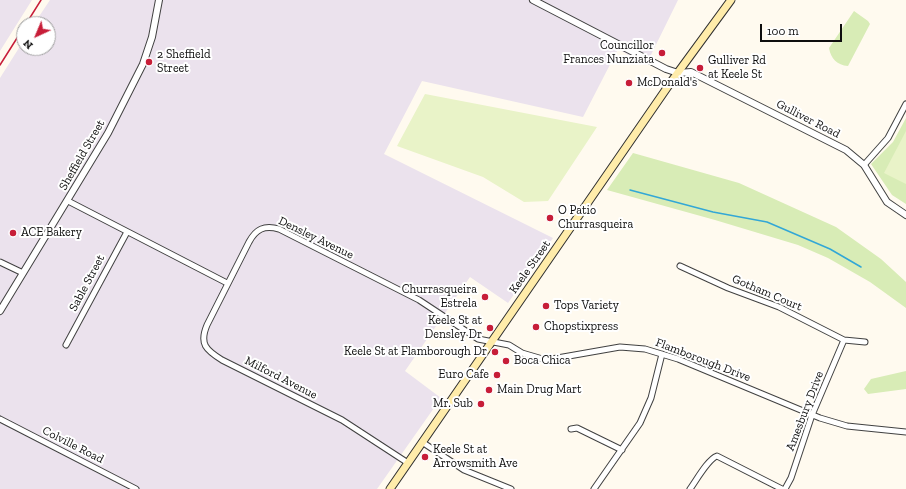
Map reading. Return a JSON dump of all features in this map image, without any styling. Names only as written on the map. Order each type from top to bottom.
[{"type":"main road","name":"Keele Street","points":[[390,489],[730,0]]},
{"type":"street","name":"Sheffield Street","points":[[0,311],[110,130],[143,64],[152,37],[159,0]]},
{"type":"street","name":"Gulliver Road","points":[[533,0],[652,62],[678,73],[691,72],[846,150],[864,165],[887,202],[906,215]]},
{"type":"street","points":[[864,165],[888,138],[906,104]]},
{"type":"street","points":[[68,201],[227,283]]},
{"type":"street","name":"Densley Avenue","points":[[227,283],[256,231],[271,227],[279,229],[419,300],[478,339],[492,341]]},
{"type":"street","name":"Sable Street","points":[[66,345],[127,232]]},
{"type":"street","points":[[0,262],[23,273]]},
{"type":"street","name":"Gotham Court","points":[[680,266],[779,307],[844,340]]},
{"type":"street","name":"Milford Avenue","points":[[227,283],[204,333],[204,344],[212,353],[346,422],[408,463]]},
{"type":"street","points":[[844,340],[865,342]]},
{"type":"street","name":"Amesbury Drive","points":[[784,489],[791,478],[812,415],[844,340]]},
{"type":"street","name":"Flamborough Drive","points":[[492,341],[509,345],[526,354],[546,360],[620,347],[645,349],[662,354],[812,415],[847,426],[906,432]]},
{"type":"street","points":[[594,489],[640,423],[652,398],[662,354]]},
{"type":"street","name":"Colville Road","points":[[0,419],[136,489]]},
{"type":"street","points":[[571,429],[577,428],[622,450]]},
{"type":"street","points":[[422,442],[464,470],[511,489]]},
{"type":"street","points":[[690,489],[709,463],[717,456],[784,489]]},
{"type":"shaded area","points":[[0,0],[32,0],[22,16],[16,16],[16,26],[0,51]]},
{"type":"shaded area","points":[[50,0],[678,0],[646,65],[618,49],[583,117],[422,81],[384,154],[553,238],[508,303],[470,277],[405,371],[441,398],[377,489],[0,489],[0,78],[16,53],[16,56],[56,56],[56,16],[39,16]]},
{"type":"green space","points":[[854,11],[870,24],[848,66],[835,61],[829,48]]},
{"type":"green space","points":[[425,94],[597,127],[548,201],[524,202],[483,177],[397,146]]},
{"type":"green space","points":[[906,118],[906,204],[892,195],[871,164],[893,142]]},
{"type":"green space","points":[[906,131],[906,184],[884,173]]},
{"type":"green space","points":[[633,153],[739,183],[836,227],[881,259],[906,282],[906,308],[870,282],[828,258],[798,245],[607,190]]},
{"type":"green space","points":[[906,371],[906,389],[868,394],[864,389],[871,379]]},
{"type":"waterway","points":[[630,190],[713,212],[767,222],[830,249],[861,267]]},
{"type":"railway","points":[[31,16],[41,0]]},
{"type":"railway","points":[[0,65],[16,40]]},
{"type":"place","name":"Councillor Frances Nunziata","points":[[662,53]]},
{"type":"place","name":"2 Sheffield Street","points":[[149,62]]},
{"type":"place","name":"Gulliver Rd at Keele St","points":[[700,68]]},
{"type":"place","name":"McDonald's","points":[[629,83]]},
{"type":"place","name":"O Patio Churrasqueira","points":[[550,218]]},
{"type":"place","name":"ACE Bakery","points":[[13,233]]},
{"type":"place","name":"Churrasqueira Estrela","points":[[485,297]]},
{"type":"place","name":"Tops Variety","points":[[546,306]]},
{"type":"place","name":"Chopstixpress","points":[[536,327]]},
{"type":"place","name":"Keele St at Densley Dr","points":[[490,328]]},
{"type":"place","name":"Keele St at Flamborough Dr","points":[[495,352]]},
{"type":"place","name":"Boca Chica","points":[[506,361]]},
{"type":"place","name":"Euro Cafe","points":[[497,375]]},
{"type":"place","name":"Main Drug Mart","points":[[489,390]]},
{"type":"place","name":"Mr. Sub","points":[[481,404]]},
{"type":"place","name":"Keele St at Arrowsmith Ave","points":[[425,457]]}]
